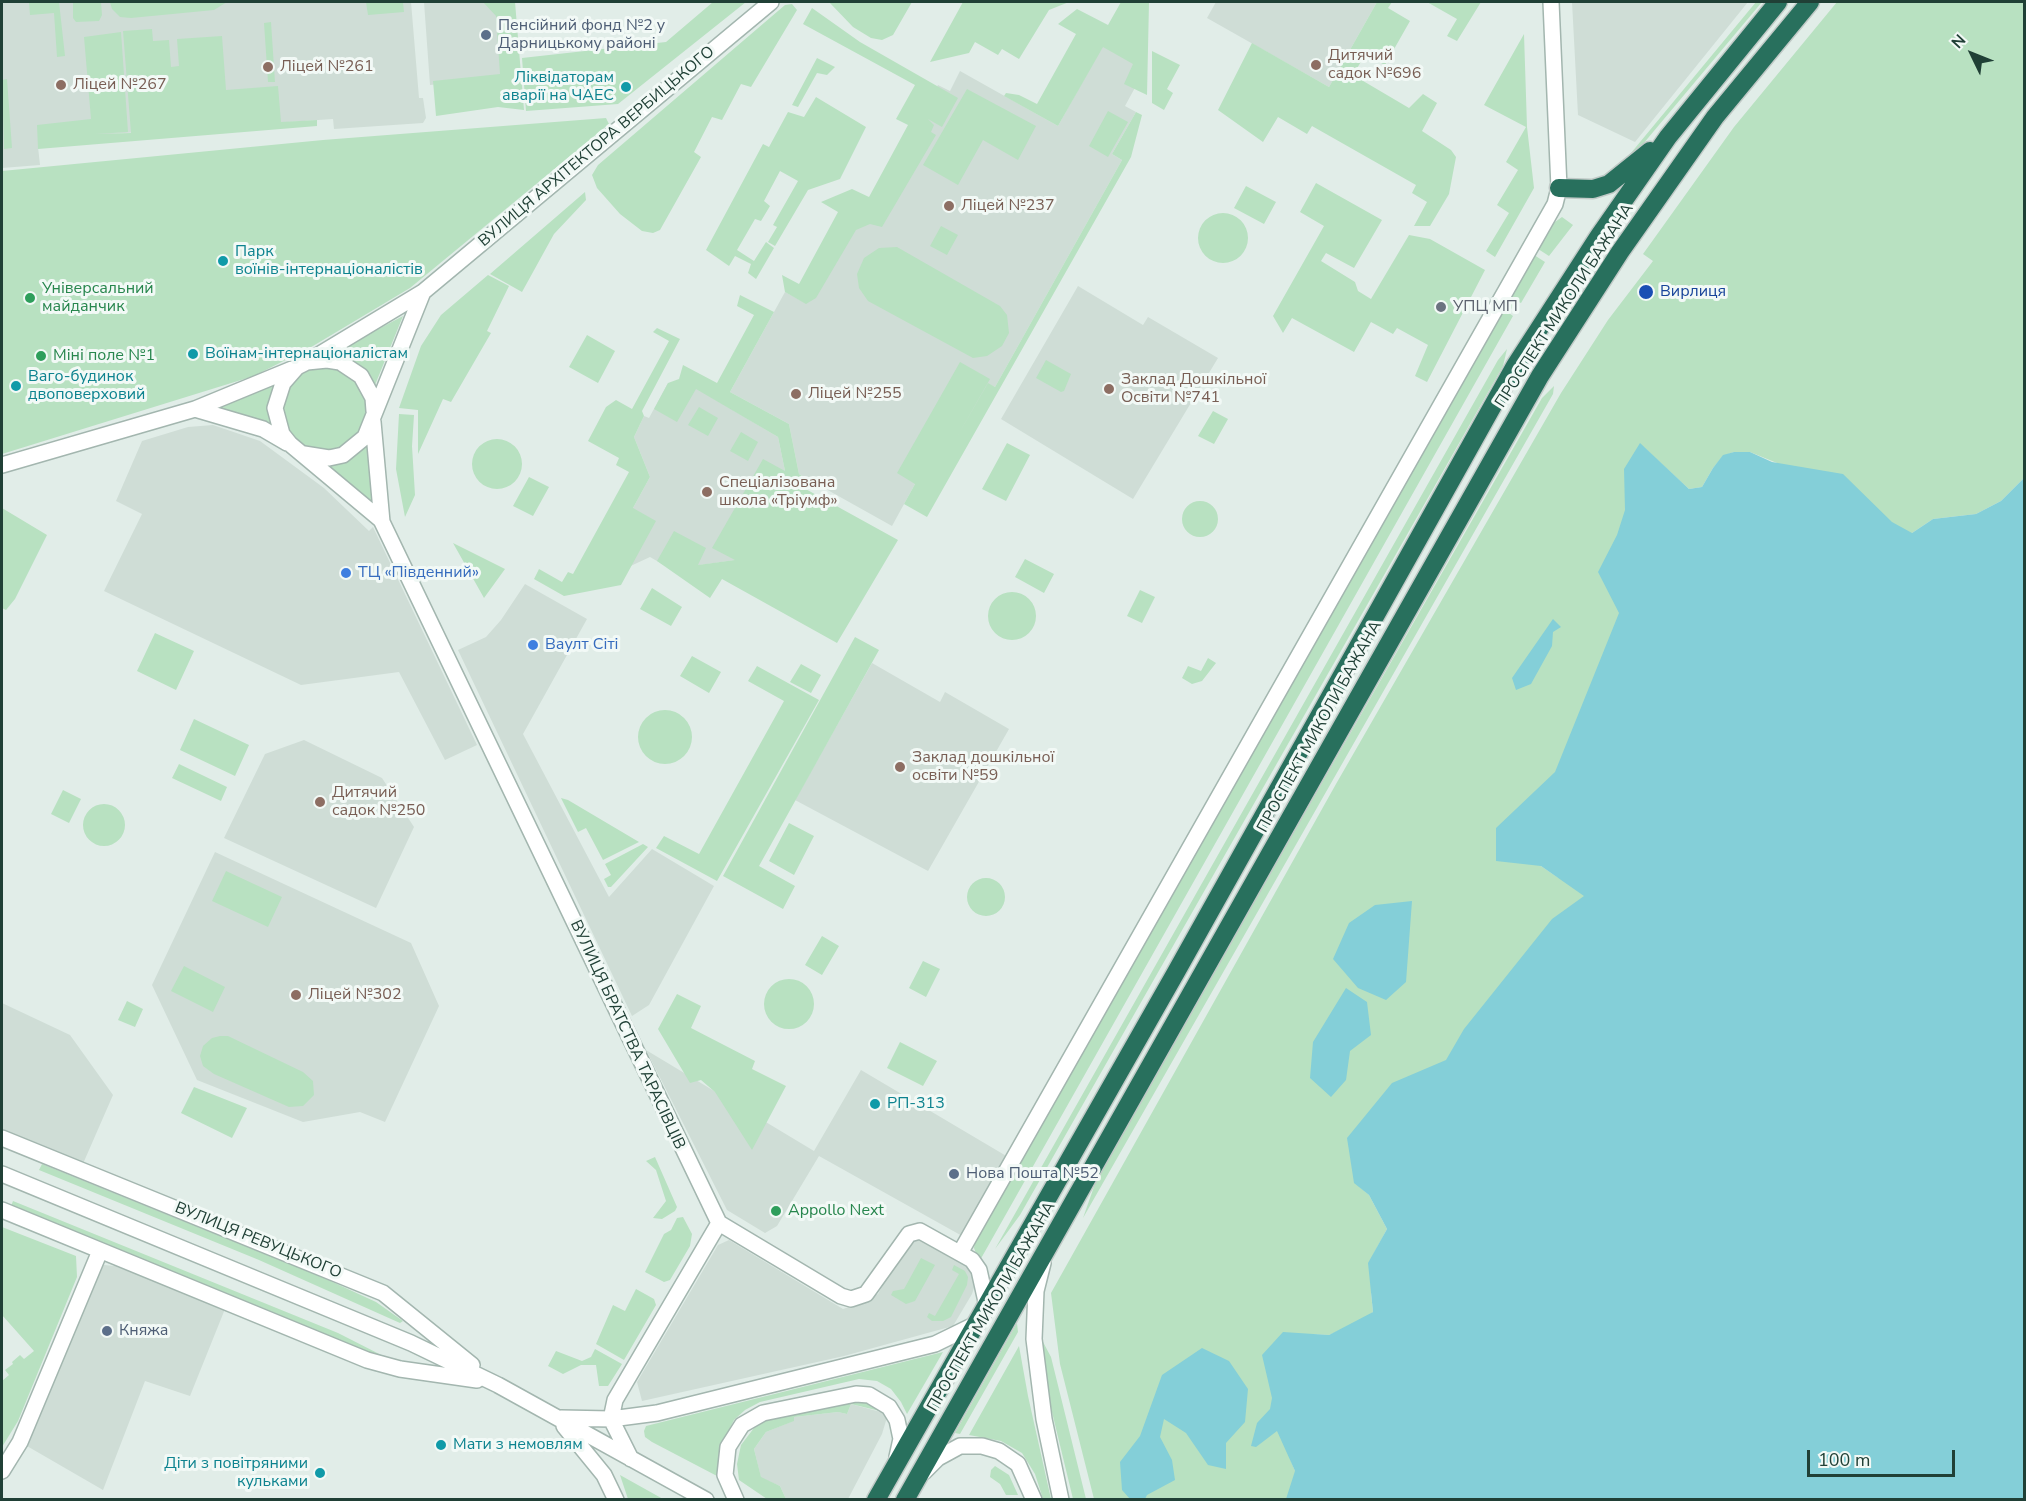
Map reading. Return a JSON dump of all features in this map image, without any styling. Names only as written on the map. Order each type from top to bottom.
[{"type":"highway","name":"ПРОСПЕКТ МИКОЛИ БАЖАНА","points":[[876,1500],[1515,366],[1599,236],[1668,137],[1778,2]]},
{"type":"highway","name":"ПРОСПЕКТ МИКОЛИ БАЖАНА","points":[[905,1500],[1540,376],[1620,252],[1715,117],[1810,2]]},
{"type":"highway","points":[[1559,188],[1593,189],[1609,184],[1668,137]]},
{"type":"street","name":"ВУЛИЦЯ АРХІТЕКТОРА ВЕРБИЦЬКОГО","points":[[2,465],[195,409],[302,364],[423,292],[771,2]]},
{"type":"street","points":[[960,1253],[1555,204],[1559,188],[1551,2]]},
{"type":"street","name":"ВУЛИЦЯ АРХІТЕКТОРА ВЕРБИЦЬКОГО","points":[[195,409],[263,429],[295,448],[329,458],[343,455],[365,437],[423,292]]},
{"type":"street","points":[[295,448],[282,434],[275,408],[283,383],[302,364],[327,360],[351,368],[368,386],[373,416]]},
{"type":"street","name":"ВУЛИЦЯ БРАТСТВА ТАРАСІВЦІВ","points":[[373,416],[381,520],[719,1223]]},
{"type":"street","name":"ВУЛИЦЯ БРАТСТВА ТАРАСІВЦІВ","points":[[295,448],[381,520]]},
{"type":"street","name":"ВУЛИЦЯ РЕВУЦЬКОГО","points":[[2,1138],[383,1293],[493,1383]]},
{"type":"street","name":"ВУЛИЦЯ РЕВУЦЬКОГО","points":[[2,1174],[411,1343],[493,1383],[706,1500]]},
{"type":"street","name":"ВУЛИЦЯ РЕВУЦЬКОГО","points":[[2,1210],[367,1360],[400,1369],[493,1383]]},
{"type":"street","points":[[632,1459],[611,1419],[620,1390],[719,1223],[841,1296],[851,1299],[866,1294],[909,1234],[920,1231],[972,1260],[979,1270],[987,1306]]},
{"type":"street","points":[[2,1471],[20,1442],[100,1251]]},
{"type":"street","points":[[1046,1251],[1036,1292],[1034,1339],[1044,1419],[1061,1500]]},
{"type":"street","points":[[556,1418],[611,1419],[657,1413],[927,1346],[950,1339],[976,1324]]},
{"type":"street","points":[[736,1500],[725,1475],[728,1448],[742,1425],[763,1413],[856,1394],[869,1395],[889,1407],[900,1427],[896,1464]]},
{"type":"street","points":[[556,1418],[604,1475],[616,1500]]},
{"type":"street","points":[[917,1478],[950,1451],[960,1446],[982,1446],[999,1451],[1018,1464],[1034,1500]]},
{"type":"shaded area","points":[[2,2],[411,2],[419,98],[423,98],[426,118],[423,123],[334,129],[333,119],[96,135],[38,147],[40,165],[2,168]]},
{"type":"shaded area","points":[[424,2],[513,2],[520,76],[430,85]]},
{"type":"shaded area","name":"Дитячий садок №696","points":[[1216,2],[1377,2],[1329,87],[1207,18]]},
{"type":"shaded area","points":[[1572,2],[1748,2],[1635,142],[1578,115]]},
{"type":"shaded area","points":[[1104,43],[1137,61],[1137,84],[1125,106],[1136,112],[1112,154],[1122,160],[995,387],[988,384],[955,443],[959,445],[933,493],[915,484],[892,526],[799,474],[789,424],[730,392],[785,292],[806,303],[852,220],[870,217],[938,85],[950,91],[960,71],[1058,126]]},
{"type":"shaded area","name":"Заклад Дошкільної Освіти №741","points":[[1078,286],[1143,325],[1148,317],[1218,358],[1133,499],[1001,419]]},
{"type":"shaded area","name":"Спеціалізована школа «Тріумф»","points":[[668,383],[696,388],[778,437],[785,471],[736,560],[671,569],[650,557],[609,576],[599,570],[650,477],[634,437],[644,416],[649,418]]},
{"type":"shaded area","points":[[213,425],[260,441],[324,488],[369,531],[373,527],[477,745],[445,760],[399,672],[301,685],[104,591],[142,514],[116,501],[142,441],[188,427]]},
{"type":"shaded area","points":[[525,584],[587,619],[523,734],[609,897],[652,849],[714,886],[649,1005],[632,1016],[458,650],[486,637],[501,620]]},
{"type":"shaded area","name":"Заклад дошкільної освіти №59","points":[[872,663],[940,702],[945,692],[1009,729],[928,871],[795,800]]},
{"type":"shaded area","name":"Дитячий садок №250","points":[[304,740],[382,778],[414,827],[376,908],[224,838],[265,754]]},
{"type":"shaded area","name":"Ліцей №302","points":[[215,852],[411,943],[439,1006],[385,1122],[360,1112],[303,1122],[197,1080],[152,985]]},
{"type":"shaded area","points":[[2,1003],[70,1035],[113,1095],[82,1166],[2,1132]]},
{"type":"shaded area","points":[[646,1050],[814,1151],[861,1070],[1008,1157],[964,1237],[819,1156],[777,1226],[765,1233],[727,1210]]},
{"type":"shaded area","points":[[930,1239],[963,1257],[973,1271],[976,1282],[972,1294],[953,1326],[844,1356],[642,1401],[637,1382],[718,1245],[729,1240],[843,1309],[867,1301],[878,1294],[903,1249],[913,1241]]},
{"type":"shaded area","points":[[104,1265],[115,1266],[225,1309],[190,1396],[145,1381],[103,1490],[20,1442],[98,1269]]},
{"type":"shaded area","points":[[851,1404],[888,1414],[882,1434],[848,1499],[786,1499],[780,1486],[761,1478],[754,1449],[766,1432],[793,1421],[794,1417],[838,1412],[847,1414]]},
{"type":"green space","points":[[59,2],[65,56],[57,57],[54,13],[30,15],[29,3]]},
{"type":"green space","points":[[73,2],[101,2],[102,15],[99,21],[76,22],[73,18]]},
{"type":"green space","points":[[110,2],[227,2],[214,10],[131,18],[120,17],[112,9]]},
{"type":"green space","points":[[366,2],[403,2],[404,12],[368,15]]},
{"type":"green space","points":[[483,2],[515,2],[524,110],[498,107],[436,116],[433,81],[500,74],[496,16]]},
{"type":"green space","points":[[713,2],[746,2],[618,104],[526,111],[522,58],[666,42]]},
{"type":"green space","points":[[829,2],[912,2],[893,35],[882,40],[871,38],[853,27]]},
{"type":"green space","points":[[963,2],[1069,2],[1049,10],[1019,59],[1002,49],[998,55],[975,42],[969,53],[930,62]]},
{"type":"green space","points":[[1121,2],[1149,2],[1147,95],[1124,84],[1133,64],[1103,47],[1058,126],[1004,96],[1006,93],[1019,95],[1037,104],[1076,34],[1058,24],[1077,9],[1108,25]]},
{"type":"green space","points":[[1377,2],[1392,2],[1388,8],[1410,21],[1385,65],[1365,55],[1353,75],[1409,108],[1423,94],[1437,103],[1422,131],[1451,150],[1456,157],[1449,194],[1430,226],[1414,226],[1427,202],[1412,193],[1416,185],[1312,126],[1307,134],[1278,117],[1263,142],[1218,110],[1252,43],[1329,87]]},
{"type":"green space","points":[[1427,2],[1481,2],[1457,41],[1447,36],[1457,19]]},
{"type":"green space","points":[[1756,2],[1762,2],[1638,150],[1626,159]]},
{"type":"green space","points":[[1837,2],[2024,2],[2024,478],[2001,501],[1976,514],[1933,519],[1912,533],[1643,560],[1541,866],[1557,877],[1576,884],[1585,896],[1361,1188],[1369,1195],[1387,1229],[1374,1253],[1371,1293],[1373,1312],[1363,1320],[1329,1335],[1307,1334],[1290,1459],[1295,1471],[1296,1499],[1094,1499],[1060,1364],[1051,1293],[1336,784],[1561,393],[1608,320],[1653,261],[1643,254],[1734,127]],"holes":[[[1640,444],[1689,489],[1702,487],[1723,456],[1734,452],[1750,452],[1777,463],[1688,496]]]},
{"type":"green space","points":[[792,4],[797,10],[751,87],[741,84],[722,120],[712,117],[694,152],[701,157],[660,230],[653,233],[642,231],[620,214],[597,188],[592,175],[598,165],[785,5]]},
{"type":"green space","points":[[812,8],[860,42],[958,98],[942,127],[928,119],[934,125],[931,132],[936,135],[882,227],[870,224],[856,230],[816,298],[806,304],[785,292],[782,275],[799,284],[838,212],[821,202],[852,189],[869,197],[908,125],[896,119],[915,85],[803,24]]},
{"type":"green space","points":[[271,22],[275,82],[268,82],[264,23]]},
{"type":"green space","points":[[152,29],[153,41],[169,40],[171,67],[179,66],[177,39],[222,36],[226,90],[278,86],[281,122],[317,120],[317,126],[38,149],[37,125],[91,119],[84,37],[121,32],[128,132],[95,134],[131,133],[123,31]]},
{"type":"green space","points":[[1524,34],[1527,127],[1534,188],[1495,257],[1486,251],[1509,213],[1497,205],[1518,170],[1506,162],[1526,127],[1484,105]]},
{"type":"green space","points":[[1152,51],[1180,65],[1167,89],[1173,93],[1164,110],[1152,103]]},
{"type":"green space","points":[[817,58],[835,67],[827,75],[817,73],[798,107],[792,105]]},
{"type":"green space","points":[[7,79],[12,148],[4,149],[2,80]]},
{"type":"green space","points":[[967,89],[1036,126],[1018,160],[983,140],[958,185],[923,165]]},
{"type":"green space","points":[[816,97],[866,127],[840,179],[808,190],[775,246],[768,242],[777,227],[773,225],[798,181],[780,171],[764,201],[770,206],[761,221],[755,219],[737,250],[754,261],[766,242],[774,248],[756,279],[748,273],[751,264],[735,256],[729,266],[706,250],[763,144],[769,147],[788,112],[804,117]]},
{"type":"green space","points":[[1108,111],[1128,122],[1108,157],[1089,146]]},
{"type":"green space","points":[[1136,112],[1142,115],[1131,157],[927,517],[904,504],[915,484],[897,473],[960,362],[990,379],[954,442],[988,383],[995,387],[1122,160],[1112,154]]},
{"type":"green space","name":"Парк воїнів-інтернаціоналістів","points":[[606,118],[609,124],[410,288],[313,346],[254,376],[2,454],[2,171],[323,140]]},
{"type":"green space","points":[[1316,183],[1382,220],[1354,268],[1326,253],[1321,261],[1355,282],[1358,291],[1371,299],[1409,235],[1430,239],[1485,270],[1427,382],[1415,376],[1428,345],[1397,328],[1393,334],[1371,322],[1354,352],[1292,318],[1283,333],[1273,316],[1324,226],[1300,212]]},
{"type":"green space","points":[[1246,186],[1276,202],[1264,224],[1234,208]]},
{"type":"green space","points":[[585,192],[586,200],[554,234],[522,292],[490,274]]},
{"type":"green space","points":[[1223,213],[1241,220],[1248,238],[1241,256],[1223,263],[1205,256],[1198,238],[1205,220]]},
{"type":"green space","points":[[1562,217],[1573,225],[1549,256],[1535,247],[1545,229]]},
{"type":"green space","points":[[941,226],[958,235],[947,255],[930,246]]},
{"type":"green space","points":[[897,247],[1000,306],[1007,315],[1009,333],[1002,346],[987,356],[973,358],[868,301],[859,288],[857,274],[864,258],[879,248]]},
{"type":"green space","points":[[1531,253],[1545,262],[1521,303],[1516,301],[1509,313],[1513,316],[979,1262],[974,1248],[975,1240]]},
{"type":"green space","points":[[488,275],[509,286],[487,331],[491,333],[451,402],[443,399],[418,454],[418,410],[399,408],[421,346],[441,315]]},
{"type":"green space","points":[[740,295],[774,312],[730,392],[789,424],[799,474],[805,478],[802,487],[898,540],[837,643],[722,579],[710,598],[657,561],[674,531],[706,548],[698,565],[735,560],[712,548],[763,459],[785,471],[778,437],[696,389],[677,422],[654,409],[668,383],[679,379],[683,365],[717,383],[754,315],[737,306]]},
{"type":"green space","points":[[403,316],[375,385],[363,367],[345,357],[331,354]]},
{"type":"green space","points":[[657,328],[680,339],[642,411],[644,416],[634,437],[650,477],[633,508],[656,521],[621,585],[564,596],[534,579],[539,569],[562,582],[568,572],[573,574],[629,472],[616,465],[619,458],[588,441],[606,407],[616,400],[632,409],[669,341],[653,332]]},
{"type":"green space","points":[[587,335],[615,351],[598,383],[569,367]]},
{"type":"green space","points":[[1507,349],[1503,366],[1020,1215],[995,1249],[1498,360]]},
{"type":"green space","points":[[1046,360],[1071,374],[1064,391],[1061,392],[1036,378]]},
{"type":"green space","points":[[324,366],[340,369],[354,378],[363,392],[366,408],[363,424],[354,438],[340,447],[324,450],[308,447],[294,438],[285,424],[282,408],[285,392],[294,378],[308,369]]},
{"type":"green space","points":[[275,384],[268,401],[271,425],[213,407]]},
{"type":"green space","points":[[1554,386],[1553,394],[1083,1218],[1096,1181],[1243,921],[1542,398]]},
{"type":"green space","points":[[699,407],[718,418],[708,436],[688,425]]},
{"type":"green space","points":[[1213,411],[1228,419],[1214,444],[1198,436]]},
{"type":"green space","points":[[399,414],[414,415],[412,446],[415,495],[405,517],[396,469]]},
{"type":"green space","points":[[741,432],[758,442],[748,461],[730,451]]},
{"type":"green space","points":[[492,439],[502,439],[515,446],[522,459],[522,469],[515,482],[502,489],[492,489],[483,485],[476,478],[472,469],[472,459],[476,450],[483,443]]},
{"type":"green space","points":[[1007,443],[1030,455],[1006,501],[982,489]]},
{"type":"green space","points":[[368,444],[375,506],[323,463],[338,462],[356,455]]},
{"type":"green space","points":[[529,477],[549,487],[533,516],[513,506]]},
{"type":"green space","points":[[1200,501],[1213,506],[1218,519],[1213,532],[1200,537],[1187,532],[1182,519],[1187,506]]},
{"type":"green space","points":[[2,508],[47,535],[15,599],[6,610],[2,608]]},
{"type":"green space","points":[[453,543],[505,569],[484,598]]},
{"type":"green space","points":[[1025,559],[1054,574],[1044,593],[1015,577]]},
{"type":"green space","points":[[652,588],[682,607],[671,626],[640,609]]},
{"type":"green space","points":[[1140,590],[1155,597],[1142,623],[1127,616]]},
{"type":"green space","points":[[1007,592],[1017,592],[1032,602],[1036,616],[1035,625],[1026,636],[1017,640],[1007,640],[992,630],[988,621],[988,611],[998,596]]},
{"type":"green space","points":[[155,633],[194,651],[176,690],[137,671]]},
{"type":"green space","points":[[855,637],[879,650],[759,866],[795,886],[783,909],[723,876]]},
{"type":"green space","points":[[692,656],[721,672],[709,693],[680,676]]},
{"type":"green space","points":[[1208,658],[1216,663],[1202,681],[1192,684],[1182,678],[1188,666],[1201,671]]},
{"type":"green space","points":[[801,664],[821,675],[811,693],[790,682]]},
{"type":"green space","points":[[757,666],[819,700],[717,881],[656,848],[664,836],[699,854],[784,701],[748,681]]},
{"type":"green space","points":[[660,710],[670,710],[684,718],[690,727],[692,737],[690,747],[684,756],[670,764],[660,764],[643,752],[638,742],[638,732],[650,715]]},
{"type":"green space","points":[[194,719],[249,745],[235,776],[180,750]]},
{"type":"green space","points":[[179,764],[227,787],[221,801],[172,778]]},
{"type":"green space","points":[[63,790],[81,799],[69,823],[51,814]]},
{"type":"green space","points":[[561,798],[639,842],[603,860],[586,828],[578,832]]},
{"type":"green space","points":[[104,804],[112,805],[119,810],[124,817],[124,833],[119,840],[112,845],[104,846],[96,845],[89,840],[84,833],[83,825],[84,817],[89,810],[96,805]]},
{"type":"green space","points":[[789,823],[814,836],[794,875],[769,861]]},
{"type":"green space","points":[[643,844],[648,847],[611,887],[608,887],[604,879],[611,875],[605,864]]},
{"type":"green space","points":[[226,871],[282,897],[268,927],[212,901]]},
{"type":"green space","points":[[986,878],[999,884],[1005,897],[999,910],[986,916],[973,910],[967,897],[973,884]]},
{"type":"green space","points":[[822,936],[839,946],[822,975],[805,965]]},
{"type":"green space","points":[[923,961],[940,969],[926,997],[909,988]]},
{"type":"green space","points":[[184,966],[225,987],[213,1012],[171,991]]},
{"type":"green space","points":[[784,979],[794,979],[807,986],[814,999],[814,1009],[807,1022],[794,1029],[784,1029],[775,1025],[768,1018],[764,1009],[764,999],[768,990],[775,983]]},
{"type":"green space","points":[[677,994],[701,1006],[691,1028],[755,1061],[752,1069],[786,1086],[752,1150],[715,1092],[701,1080],[690,1083],[658,1029]]},
{"type":"green space","points":[[127,1001],[143,1009],[135,1027],[118,1020]]},
{"type":"green space","points":[[228,1036],[303,1072],[313,1081],[314,1095],[303,1106],[289,1107],[214,1074],[203,1066],[200,1056],[203,1046],[212,1038]]},
{"type":"green space","points":[[900,1042],[937,1061],[923,1086],[887,1068]]},
{"type":"green space","points":[[194,1087],[247,1108],[232,1138],[181,1113]]},
{"type":"green space","points":[[655,1157],[677,1207],[675,1211],[662,1219],[653,1218],[666,1201],[656,1170],[646,1161]]},
{"type":"green space","points":[[42,1164],[324,1278],[376,1302],[403,1321],[400,1323],[259,1260],[39,1170]]},
{"type":"green space","points":[[13,1201],[338,1333],[391,1360],[340,1343],[10,1209]]},
{"type":"green space","points":[[683,1217],[692,1234],[690,1246],[670,1280],[664,1282],[645,1272],[664,1234],[671,1230],[677,1218]]},
{"type":"green space","points":[[2,1227],[76,1256],[77,1277],[18,1421],[2,1447],[2,1381],[9,1375],[5,1370],[20,1355],[24,1359],[34,1351],[2,1315]]},
{"type":"green space","points":[[921,1258],[935,1265],[915,1301],[906,1304],[891,1295],[893,1291],[904,1289]]},
{"type":"green space","points":[[954,1265],[965,1271],[968,1277],[967,1285],[951,1317],[943,1321],[932,1321],[927,1317],[929,1313],[935,1316],[959,1274],[952,1270]]},
{"type":"green space","points":[[636,1289],[654,1299],[656,1305],[624,1360],[596,1344],[613,1305],[625,1311]]},
{"type":"green space","points":[[1017,1323],[1018,1332],[960,1434],[955,1433]]},
{"type":"green space","points":[[1043,1342],[1051,1357],[1086,1499],[1073,1499],[1045,1383],[1040,1344]]},
{"type":"green space","points":[[1019,1346],[1051,1499],[1043,1499],[1035,1474],[1022,1453],[1001,1441],[969,1435]]},
{"type":"green space","points":[[595,1349],[622,1364],[608,1386],[599,1386],[596,1365],[581,1365],[563,1374],[548,1366],[556,1351],[582,1361],[591,1357]]},
{"type":"green space","points":[[943,1352],[907,1414],[891,1389],[877,1381],[859,1379],[760,1402],[745,1410],[734,1420],[728,1432],[718,1462],[717,1476],[645,1437],[646,1426]]},
{"type":"green space","points":[[864,1399],[884,1412],[851,1404],[847,1414],[838,1412],[794,1417],[794,1421],[766,1432],[754,1449],[761,1477],[780,1486],[786,1499],[767,1499],[739,1480],[737,1464],[741,1445],[754,1428],[775,1415]]},
{"type":"green space","points":[[995,1466],[1009,1475],[1018,1495],[1006,1495],[1000,1484],[990,1477],[991,1470]]},
{"type":"green space","points":[[620,1475],[663,1499],[628,1499]]},
{"type":"water","points":[[1640,443],[1689,489],[1702,487],[1723,455],[1734,452],[1750,452],[1772,462],[1843,474],[1892,522],[1912,533],[1933,519],[1976,514],[2001,501],[2024,478],[2024,1499],[1286,1499],[1295,1471],[1277,1431],[1256,1447],[1251,1446],[1257,1423],[1270,1409],[1272,1398],[1262,1355],[1283,1332],[1329,1335],[1373,1312],[1368,1263],[1387,1229],[1369,1195],[1354,1183],[1347,1138],[1392,1083],[1446,1060],[1464,1029],[1552,919],[1584,896],[1541,866],[1496,861],[1496,828],[1555,772],[1619,613],[1598,572],[1617,535],[1625,510],[1624,469]]},
{"type":"water","points":[[1553,619],[1561,627],[1553,632],[1552,646],[1531,684],[1516,690],[1512,678]]},
{"type":"water","points":[[1412,901],[1406,982],[1386,1000],[1358,988],[1333,959],[1349,923],[1375,905]]},
{"type":"water","points":[[1346,988],[1367,1002],[1371,1035],[1350,1051],[1346,1080],[1331,1097],[1310,1078],[1313,1042]]},
{"type":"water","points":[[1202,1348],[1229,1361],[1248,1389],[1245,1422],[1226,1443],[1226,1469],[1208,1465],[1186,1433],[1164,1419],[1160,1437],[1172,1460],[1175,1480],[1147,1495],[1145,1499],[1130,1499],[1122,1490],[1120,1462],[1140,1436],[1162,1375]]},
{"type":"place","name":"Пенсійний фонд №2 у Дарницькому районі","points":[[486,35]]},
{"type":"place","name":"Дитячий садок №696","points":[[1316,65]]},
{"type":"place","name":"Ліцей №261","points":[[268,67]]},
{"type":"place","name":"Ліцей №267","points":[[61,85]]},
{"type":"place","name":"Ліквідаторам аварії на ЧАЕС","points":[[626,87]]},
{"type":"place","name":"Ліцей №237","points":[[949,206]]},
{"type":"place","name":"Парк воїнів-інтернаціоналістів","points":[[223,261]]},
{"type":"place","name":"Вирлиця","points":[[1646,292]]},
{"type":"place","name":"Універсальний майданчик","points":[[30,298]]},
{"type":"place","name":"УПЦ МП","points":[[1441,307]]},
{"type":"place","name":"Воїнам-інтернаціоналістам","points":[[193,354]]},
{"type":"place","name":"Міні поле №1","points":[[41,356]]},
{"type":"place","name":"Ваго-будинок двоповерховий","points":[[16,386]]},
{"type":"place","name":"Заклад Дошкільної Освіти №741","points":[[1109,389]]},
{"type":"place","name":"Ліцей №255","points":[[796,394]]},
{"type":"place","name":"Спеціалізована школа «Тріумф»","points":[[707,492]]},
{"type":"place","name":"ТЦ «Південний»","points":[[346,573]]},
{"type":"place","name":"Ваулт Сіті","points":[[533,645]]},
{"type":"place","name":"Заклад дошкільної освіти №59","points":[[900,767]]},
{"type":"place","name":"Дитячий садок №250","points":[[320,802]]},
{"type":"place","name":"Ліцей №302","points":[[296,995]]},
{"type":"place","name":"РП-313","points":[[875,1104]]},
{"type":"place","name":"Нова Пошта №52","points":[[954,1174]]},
{"type":"place","name":"Appollo Next","points":[[776,1211]]},
{"type":"place","name":"Княжа","points":[[107,1331]]},
{"type":"place","name":"Мати з немовлям","points":[[441,1445]]},
{"type":"place","name":"Діти з повітряними кульками","points":[[320,1473]]}]
